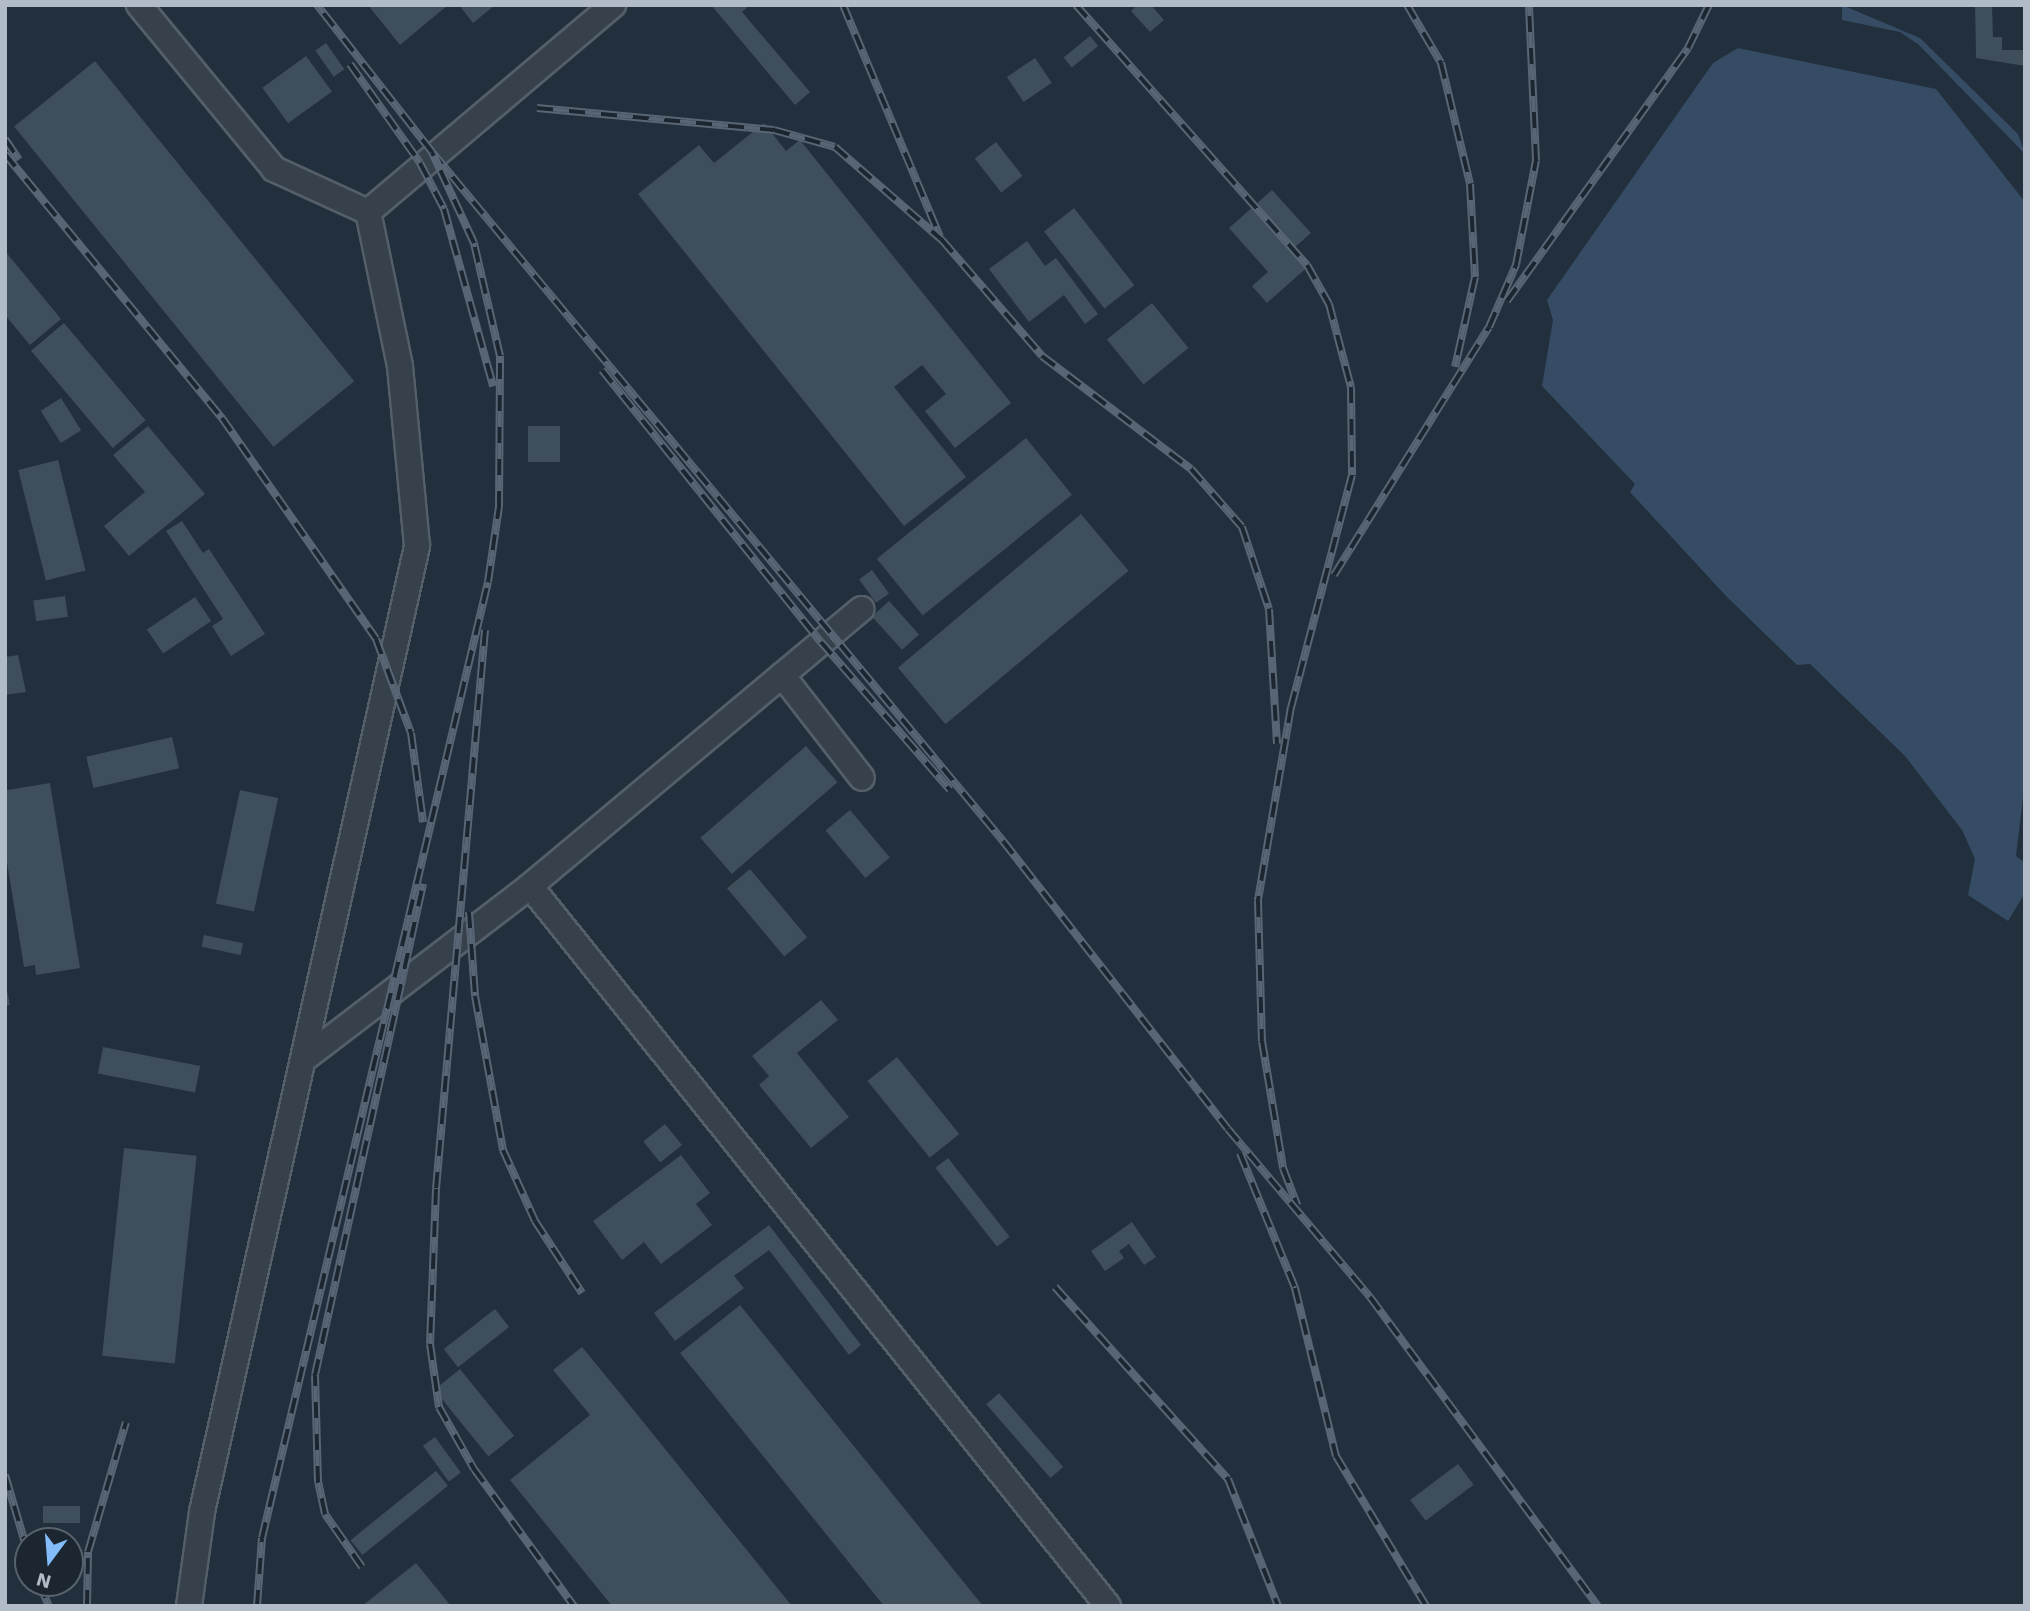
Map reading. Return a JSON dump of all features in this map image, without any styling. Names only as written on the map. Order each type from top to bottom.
[{"type":"lane","points":[[139,5],[274,169],[368,212]]},
{"type":"lane","points":[[368,212],[613,5]]},
{"type":"lane","points":[[189,1606],[202,1512],[308,1056],[417,545],[400,366],[368,212]]},
{"type":"lane","points":[[308,1056],[530,886],[861,609]]},
{"type":"lane","points":[[782,675],[862,778]]},
{"type":"lane","points":[[530,886],[1108,1606]]},
{"type":"water","points":[[1842,5],[1920,38],[2018,134],[2025,154],[1919,45],[1900,32],[1842,20]]},
{"type":"water","points":[[1738,48],[1936,89],[2025,202],[2025,781],[2016,856],[2025,863],[2025,893],[2008,921],[1968,895],[1975,859],[1962,830],[1905,756],[1810,664],[1797,665],[1726,596],[1630,492],[1635,484],[1542,386],[1553,320],[1547,300],[1713,63]]},
{"type":"building","points":[[368,5],[448,5],[400,45]]},
{"type":"building","points":[[459,5],[495,5],[473,23]]},
{"type":"building","points":[[711,5],[750,5],[742,12],[810,92],[795,105]]},
{"type":"building","points":[[1137,5],[1151,5],[1164,20],[1150,32],[1131,11]]},
{"type":"building","points":[[1975,5],[1992,5],[1993,37],[2002,37],[2002,50],[2025,50],[2025,66],[1976,58]]},
{"type":"building","points":[[1090,36],[1098,46],[1072,67],[1064,57]]},
{"type":"building","points":[[326,43],[344,69],[334,77],[315,50]]},
{"type":"building","points":[[306,56],[332,92],[288,123],[262,88]]},
{"type":"building","points":[[1035,58],[1052,83],[1024,102],[1007,77]]},
{"type":"building","points":[[95,61],[354,381],[273,447],[14,126]]},
{"type":"building","points":[[764,123],[786,151],[800,140],[1011,403],[955,448],[925,411],[946,394],[922,365],[894,387],[966,477],[904,526],[638,194],[699,145],[714,163]]},
{"type":"building","points":[[996,142],[1022,176],[1001,193],[975,159]]},
{"type":"building","points":[[1272,190],[1311,233],[1295,247],[1310,265],[1267,303],[1252,286],[1268,272],[1229,228]]},
{"type":"building","points":[[1074,208],[1134,285],[1104,309],[1044,231]]},
{"type":"building","points":[[1027,241],[1045,266],[1056,258],[1098,314],[1085,324],[1064,295],[1029,322],[989,269]]},
{"type":"building","points":[[5,251],[61,319],[30,345],[5,315]]},
{"type":"building","points":[[1152,303],[1189,348],[1143,385],[1107,340]]},
{"type":"building","points":[[64,323],[146,420],[113,448],[31,351]]},
{"type":"building","points":[[61,398],[81,430],[61,443],[41,411]]},
{"type":"building","points":[[148,426],[205,494],[129,556],[104,526],[145,492],[113,455]]},
{"type":"building","points":[[528,426],[560,426],[560,462],[528,462]]},
{"type":"building","points":[[1026,438],[1072,495],[923,616],[877,559]]},
{"type":"building","points":[[58,460],[86,571],[46,581],[18,470]]},
{"type":"building","points":[[1081,514],[1129,571],[945,724],[898,668]]},
{"type":"building","points":[[182,521],[203,553],[209,549],[265,634],[231,656],[212,626],[223,619],[166,531]]},
{"type":"building","points":[[872,570],[889,593],[876,603],[859,579]]},
{"type":"building","points":[[65,596],[68,617],[36,621],[33,600]]},
{"type":"building","points":[[195,597],[211,621],[163,653],[147,629]]},
{"type":"building","points":[[889,601],[919,634],[902,650],[872,616]]},
{"type":"building","points":[[18,655],[26,692],[5,695],[5,657]]},
{"type":"building","points":[[172,737],[179,768],[93,788],[86,757]]},
{"type":"building","points":[[806,746],[837,782],[732,874],[700,838]]},
{"type":"building","points":[[50,783],[80,968],[36,975],[35,965],[24,967],[5,850],[5,800],[7,790]]},
{"type":"building","points":[[240,790],[278,798],[254,912],[216,903]]},
{"type":"building","points":[[850,810],[890,857],[865,878],[825,831]]},
{"type":"building","points":[[750,869],[807,937],[784,956],[727,888]]},
{"type":"building","points":[[204,935],[243,943],[241,955],[202,947]]},
{"type":"building","points":[[5,981],[10,1005],[5,1006]]},
{"type":"building","points":[[821,1000],[838,1020],[797,1053],[849,1117],[811,1148],[759,1085],[769,1076],[752,1056]]},
{"type":"building","points":[[103,1047],[200,1066],[195,1092],[98,1074]]},
{"type":"building","points":[[897,1057],[959,1134],[930,1158],[867,1081]]},
{"type":"building","points":[[665,1124],[682,1145],[660,1163],[643,1142]]},
{"type":"building","points":[[124,1148],[197,1156],[175,1363],[102,1356]]},
{"type":"building","points":[[681,1155],[710,1193],[696,1204],[712,1225],[661,1264],[644,1242],[622,1260],[593,1221]]},
{"type":"building","points":[[948,1158],[1010,1237],[997,1247],[935,1168]]},
{"type":"building","points":[[1132,1222],[1156,1257],[1144,1265],[1129,1244],[1119,1251],[1124,1258],[1105,1271],[1091,1251]]},
{"type":"building","points":[[769,1225],[861,1345],[849,1355],[769,1250],[734,1276],[744,1288],[675,1341],[654,1313]]},
{"type":"building","points":[[740,1305],[983,1606],[884,1606],[680,1353]]},
{"type":"building","points":[[495,1309],[509,1327],[458,1367],[444,1349]]},
{"type":"building","points":[[582,1347],[792,1606],[612,1606],[510,1480],[590,1415],[553,1370]]},
{"type":"building","points":[[460,1369],[514,1436],[488,1457],[434,1390]]},
{"type":"building","points":[[999,1393],[1063,1467],[1050,1478],[986,1404]]},
{"type":"building","points":[[435,1437],[461,1473],[449,1481],[423,1446]]},
{"type":"building","points":[[1458,1464],[1474,1485],[1426,1521],[1410,1500]]},
{"type":"building","points":[[436,1471],[448,1486],[362,1555],[351,1540]]},
{"type":"building","points":[[43,1506],[80,1506],[80,1523],[43,1523]]},
{"type":"building","points":[[416,1563],[451,1606],[362,1606]]},
{"type":"railway","points":[[257,1606],[262,1538],[488,582],[499,507],[500,356],[474,243],[432,152],[317,5]]},
{"type":"railway","points":[[843,5],[940,237]]},
{"type":"railway","points":[[1076,5],[1307,265],[1329,304],[1351,387],[1352,475],[1291,707],[1258,901],[1262,1041],[1283,1168],[1297,1205]]},
{"type":"railway","points":[[1407,5],[1441,63],[1470,184],[1475,277],[1455,367]]},
{"type":"railway","points":[[1334,575],[1489,327],[1516,265],[1536,160],[1529,5]]},
{"type":"railway","points":[[1507,301],[1688,48],[1709,5]]},
{"type":"railway","points":[[350,64],[420,163],[444,209],[493,386]]},
{"type":"railway","points":[[537,108],[774,130],[835,147],[942,240],[1042,356],[1191,469],[1242,527],[1269,609],[1277,744]]},
{"type":"railway","points":[[5,139],[19,160]]},
{"type":"railway","points":[[432,152],[1003,841],[1228,1129],[1370,1297],[1598,1606]]},
{"type":"railway","points":[[5,154],[222,418],[376,639],[411,733],[423,822]]},
{"type":"railway","points":[[602,370],[821,642],[950,790]]},
{"type":"railway","points":[[485,630],[436,1189],[430,1344],[439,1407],[474,1469],[574,1606]]},
{"type":"railway","points":[[362,1567],[325,1514],[318,1482],[315,1375],[423,884]]},
{"type":"railway","points":[[469,912],[475,996],[503,1150],[535,1221],[582,1293]]},
{"type":"railway","points":[[1240,1153],[1295,1288],[1336,1456],[1426,1606]]},
{"type":"railway","points":[[1055,1287],[1228,1479],[1278,1606]]},
{"type":"railway","points":[[87,1606],[88,1552],[126,1422]]},
{"type":"railway","points":[[5,1475],[20,1527]]},
{"type":"railway","points":[[45,1597],[49,1606]]}]
